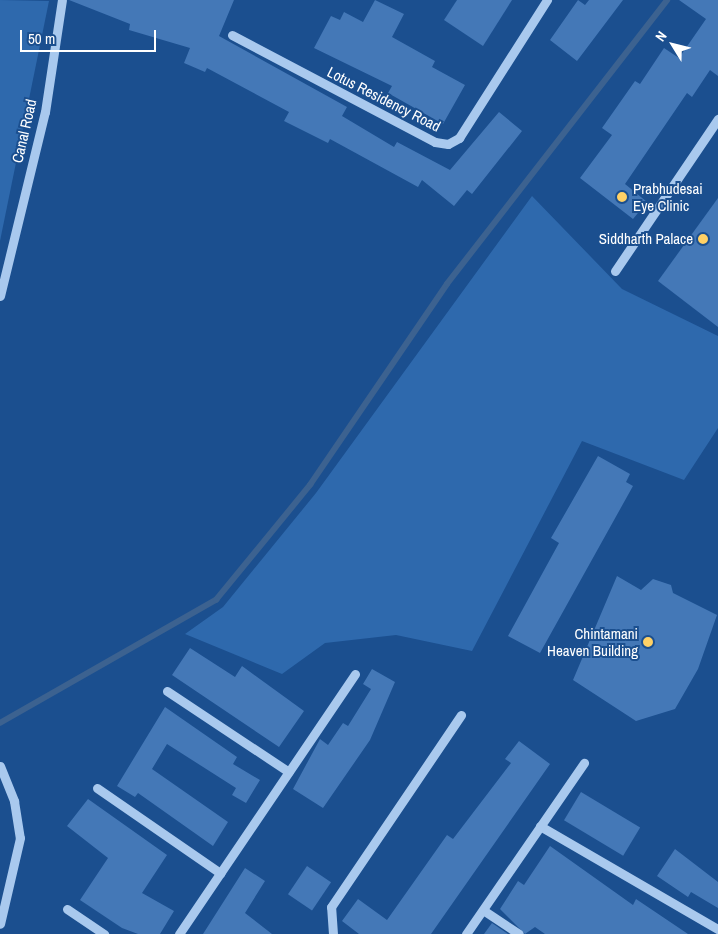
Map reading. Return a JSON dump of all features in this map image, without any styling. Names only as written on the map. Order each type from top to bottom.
[{"type":"street","name":"Canal Road","points":[[0,296],[45,112],[62,0]]},
{"type":"street","name":"Lotus Residency Road","points":[[232,35],[435,142],[448,144],[459,138],[547,0]]},
{"type":"street","points":[[615,272],[718,119]]},
{"type":"street","points":[[179,934],[355,674]]},
{"type":"street","points":[[167,691],[288,772]]},
{"type":"street","points":[[333,934],[331,907],[461,715]]},
{"type":"street","points":[[466,934],[584,763]]},
{"type":"street","points":[[0,766],[14,801],[20,838],[0,924]]},
{"type":"street","points":[[98,788],[220,873]]},
{"type":"street","points":[[540,826],[718,929]]},
{"type":"street","points":[[67,909],[104,934]]},
{"type":"street","points":[[483,910],[519,934]]},
{"type":"shaded area","points":[[0,0],[49,1],[0,241]]},
{"type":"shaded area","points":[[532,196],[622,289],[718,336],[718,428],[684,480],[582,441],[472,651],[396,635],[325,643],[282,674],[185,634],[223,607],[316,493]]},
{"type":"building","points":[[69,0],[234,0],[219,36],[347,107],[342,116],[394,147],[397,142],[450,170],[499,112],[522,131],[472,194],[467,190],[454,206],[422,180],[418,187],[330,139],[328,143],[284,121],[289,112],[207,68],[205,72],[184,63],[190,48],[129,30],[130,24]]},
{"type":"building","points":[[375,0],[404,14],[392,37],[435,61],[432,67],[465,85],[443,124],[388,93],[392,86],[314,48],[331,16],[340,20],[344,12],[363,22]]},
{"type":"building","points":[[457,0],[512,0],[483,46],[444,20]]},
{"type":"building","points":[[578,0],[585,5],[589,0],[623,0],[577,61],[550,40]]},
{"type":"building","points":[[679,0],[718,0],[718,76],[710,70],[692,97],[687,93],[625,184],[647,202],[633,219],[580,178],[612,135],[602,128],[635,81],[640,84],[664,48],[679,58],[706,19]]},
{"type":"building","name":"Siddharth Palace","points":[[718,198],[718,327],[658,281]]},
{"type":"building","points":[[598,456],[630,474],[626,482],[633,486],[540,653],[508,636],[559,543],[551,538]]},
{"type":"building","name":"Chintamani Heaven Building","points":[[617,576],[641,590],[653,579],[671,585],[673,593],[717,615],[698,669],[675,709],[636,721],[573,680]]},
{"type":"building","points":[[190,648],[235,677],[242,666],[304,711],[279,747],[172,675]]},
{"type":"building","points":[[372,669],[395,682],[370,740],[323,808],[293,789],[320,739],[328,745],[343,723],[348,726],[371,689],[363,684]]},
{"type":"building","points":[[165,707],[237,757],[233,764],[260,780],[246,803],[232,795],[236,788],[167,744],[152,769],[228,822],[213,846],[138,793],[135,797],[117,786]]},
{"type":"building","points":[[519,741],[550,764],[431,934],[359,934],[342,921],[358,899],[387,920],[447,835],[453,839],[511,763],[505,759]]},
{"type":"building","points":[[581,792],[640,828],[623,856],[564,820]]},
{"type":"building","points":[[88,799],[167,855],[142,893],[174,911],[160,934],[138,934],[122,928],[80,900],[108,858],[67,826]]},
{"type":"building","points":[[550,846],[633,905],[636,899],[688,934],[545,934],[535,927],[525,934],[500,909],[518,881],[524,885]]},
{"type":"building","points":[[675,849],[718,882],[718,908],[691,892],[688,897],[657,876]]},
{"type":"building","points":[[307,866],[331,882],[312,910],[288,894]]},
{"type":"building","points":[[245,868],[265,881],[245,913],[272,934],[203,934]]},
{"type":"building","points":[[492,923],[508,934],[484,934]]},
{"type":"waterway","points":[[0,723],[216,600],[310,485],[447,284],[667,0]]},
{"type":"place","name":"Prabhudesai Eye Clinic","points":[[622,197]]},
{"type":"place","name":"Siddharth Palace","points":[[703,239]]},
{"type":"place","name":"Chintamani Heaven Building","points":[[648,642]]}]
